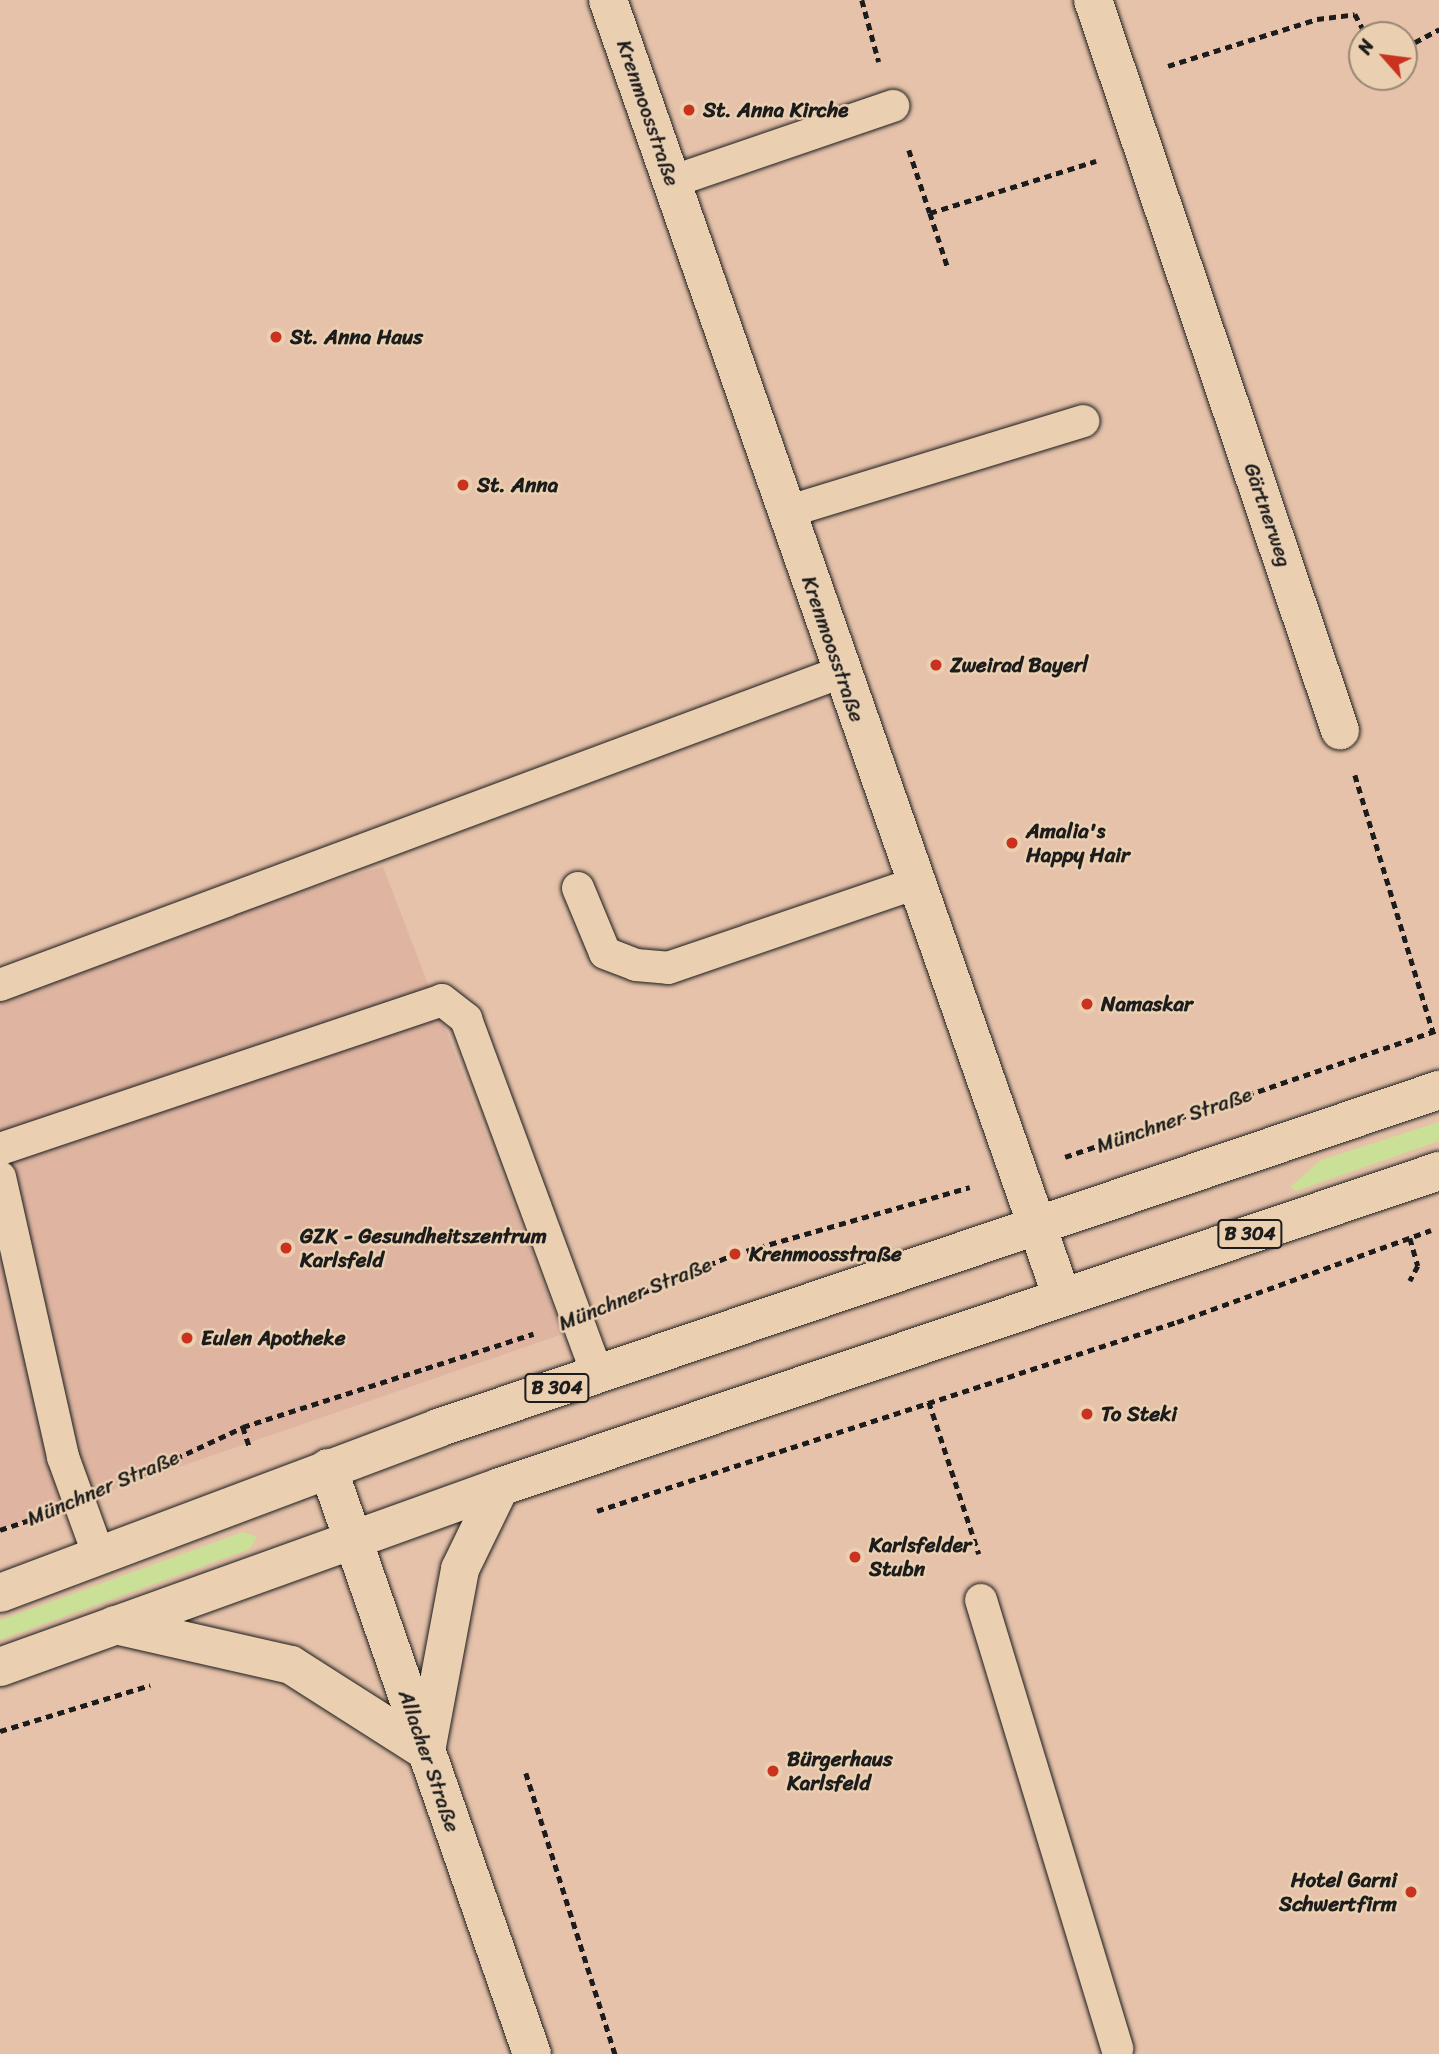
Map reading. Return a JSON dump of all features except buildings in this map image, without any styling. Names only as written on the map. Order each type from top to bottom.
[{"type":"main road","name":"Krenmoosstraße","points":[[608,0],[914,884],[1062,1297]]},
{"type":"main road","name":"Gärtnerweg","points":[[1093,0],[1340,730]]},
{"type":"main road","name":"B 304","points":[[0,1593],[328,1468],[597,1374],[1439,1090]]},
{"type":"main road","name":"B 304","points":[[0,1667],[500,1487],[1439,1171]]},
{"type":"main road","name":"Allacher Straße","points":[[328,1468],[532,2054]]},
{"type":"main road","points":[[115,1625],[290,1664],[426,1751],[460,1569],[500,1487]]},
{"type":"lane","points":[[671,181],[893,106]]},
{"type":"lane","points":[[786,512],[1083,421]]},
{"type":"lane","points":[[0,985],[841,672]]},
{"type":"lane","points":[[578,888],[605,953],[636,965],[668,968],[914,884]]},
{"type":"lane","points":[[0,1149],[442,1000],[466,1019],[579,1319],[597,1374]]},
{"type":"lane","points":[[0,1177],[63,1457],[99,1556]]},
{"type":"lane","points":[[981,1600],[1117,2049]]},
{"type":"path","points":[[862,0],[893,106],[948,268]]},
{"type":"path","points":[[1121,82],[1317,19],[1354,13],[1358,21]]},
{"type":"path","points":[[1418,40],[1439,29]]},
{"type":"path","points":[[930,213],[1143,146]]},
{"type":"path","points":[[1340,730],[1433,1032]]},
{"type":"path","name":"Münchner Straße","points":[[0,1530],[80,1503],[243,1427],[579,1319],[735,1254],[1016,1174],[1439,1030]]},
{"type":"path","points":[[591,1513],[929,1402],[1439,1227]]},
{"type":"path","points":[[1409,1238],[1418,1266],[1410,1281]]},
{"type":"path","points":[[929,1402],[988,1580],[981,1600]]},
{"type":"path","points":[[526,1773],[615,2054]]},
{"type":"shaded area","points":[[383,867],[563,1334],[0,1529],[0,978]]},
{"type":"green space","points":[[1439,1122],[1439,1141],[1296,1191],[1290,1187],[1321,1160]]},
{"type":"green space","points":[[243,1532],[257,1537],[250,1549],[0,1640],[0,1620]]},
{"type":"place","name":"St. Anna Kirche","points":[[689,110]]},
{"type":"place","name":"St. Anna Haus","points":[[276,337]]},
{"type":"place","name":"St. Anna","points":[[463,485]]},
{"type":"place","name":"Zweirad Bayerl","points":[[936,665]]},
{"type":"place","name":"Amalia's Happy Hair","points":[[1012,843]]},
{"type":"place","name":"Namaskar","points":[[1087,1004]]},
{"type":"place","name":"GZK - Gesundheitszentrum Karlsfeld","points":[[286,1248]]},
{"type":"place","name":"Krenmoosstraße","points":[[735,1254]]},
{"type":"place","name":"Eulen Apotheke","points":[[187,1338]]},
{"type":"place","name":"To Steki","points":[[1087,1414]]},
{"type":"place","name":"Karlsfelder Stubn","points":[[855,1557]]},
{"type":"place","name":"Bürgerhaus Karlsfeld","points":[[773,1771]]},
{"type":"place","name":"Hotel Garni Schwertfirm","points":[[1411,1892]]}]
